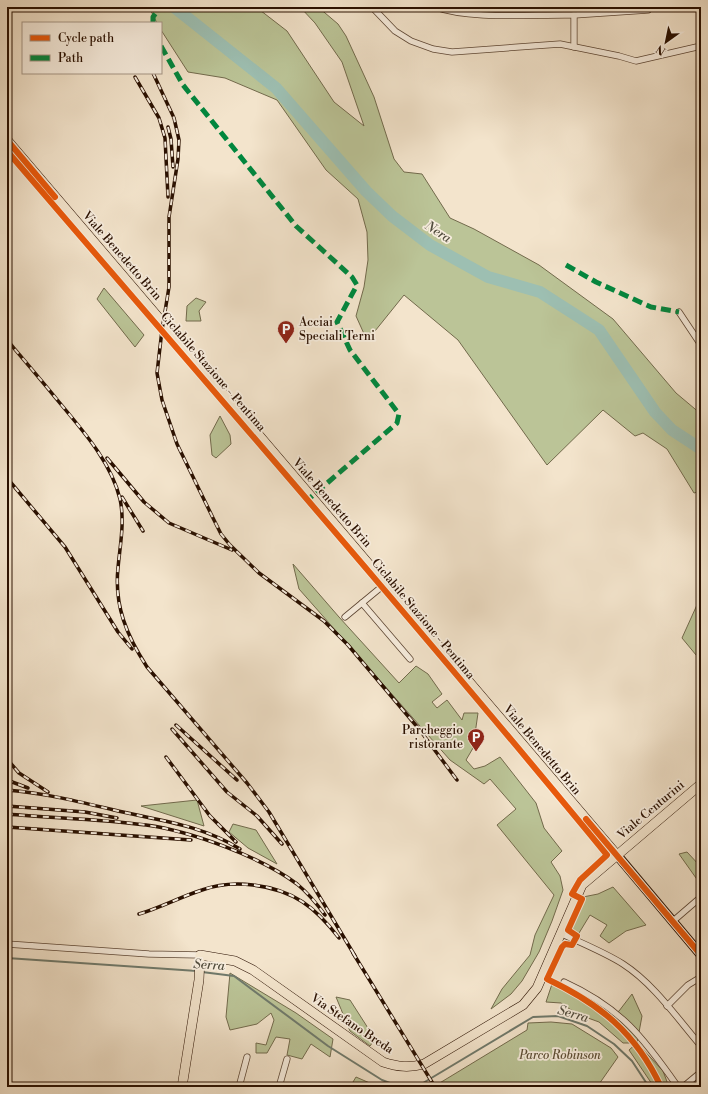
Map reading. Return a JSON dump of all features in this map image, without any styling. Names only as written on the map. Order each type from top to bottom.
[{"type":"main road","name":"Viale Benedetto Brin","points":[[7,140],[617,855]]},
{"type":"main road","name":"Viale Centurini","points":[[617,855],[701,784]]},
{"type":"main road","name":"Via Stefano Breda","points":[[200,954],[235,961],[253,970],[383,1062],[411,1068],[424,1064],[523,1005],[537,988],[582,885],[617,855]]},
{"type":"main road","points":[[182,1087],[199,980],[200,954]]},
{"type":"street","points":[[372,7],[395,31],[411,41],[433,49],[452,52],[542,44],[560,44],[636,61],[701,46]]},
{"type":"street","points":[[435,7],[447,12],[471,14],[574,15],[648,10]]},
{"type":"street","points":[[574,15],[574,48]]},
{"type":"street","points":[[679,312],[701,346]]},
{"type":"street","points":[[345,617],[385,584]]},
{"type":"street","points":[[362,602],[410,659]]},
{"type":"street","name":"Viale Benedetto Brin","points":[[617,855],[701,955]]},
{"type":"street","points":[[672,922],[701,897]]},
{"type":"street","points":[[560,933],[623,964],[646,984],[667,1006],[701,1046]]},
{"type":"street","name":"Via Stefano Breda","points":[[7,944],[148,954],[200,954]]},
{"type":"street","points":[[667,1006],[688,985],[701,977]]},
{"type":"street","points":[[564,982],[604,1002],[626,1021],[647,1043],[678,1087]]},
{"type":"street","points":[[239,1087],[247,1056]]},
{"type":"street","points":[[279,1087],[287,1059]]},
{"type":"street","points":[[683,1087],[701,1072]]},
{"type":"green space","points":[[149,7],[256,7],[287,31],[334,102],[364,126],[342,62],[315,23],[300,7],[318,7],[338,24],[346,36],[374,97],[394,159],[404,172],[422,174],[450,218],[474,229],[539,265],[613,319],[676,393],[701,414],[701,491],[694,493],[667,449],[643,433],[635,436],[603,410],[547,465],[458,340],[404,295],[375,331],[365,336],[356,316],[364,287],[368,260],[367,232],[358,199],[326,170],[277,100],[225,78],[188,72],[162,32],[162,22],[156,22]]},
{"type":"green space","points":[[104,288],[144,335],[135,347],[97,299]]},
{"type":"green space","points":[[196,298],[206,302],[199,311],[201,321],[186,321],[187,306]]},
{"type":"green space","points":[[220,416],[230,435],[231,444],[216,458],[212,455],[210,435]]},
{"type":"green space","points":[[293,564],[399,683],[416,666],[428,674],[442,694],[432,702],[437,708],[447,700],[462,720],[464,713],[478,713],[475,734],[476,743],[466,760],[474,769],[485,766],[500,757],[536,803],[544,828],[562,851],[551,862],[560,876],[563,890],[539,952],[522,981],[511,994],[491,1009],[502,989],[530,955],[535,935],[554,895],[497,825],[516,809],[490,779],[484,784],[450,760],[299,589]]},
{"type":"green space","points":[[701,596],[701,661],[682,638]]},
{"type":"green space","points":[[197,800],[204,826],[141,806]]},
{"type":"green space","points":[[233,824],[256,830],[277,864],[248,848],[229,832]]},
{"type":"green space","points":[[687,852],[701,867],[701,885],[679,854]]},
{"type":"green space","points":[[613,887],[646,925],[626,931],[609,943],[600,936],[607,925],[590,915],[576,938],[561,928],[583,897],[598,894]]},
{"type":"green space","points":[[230,973],[296,1013],[333,1039],[330,1057],[311,1044],[302,1059],[287,1055],[290,1039],[276,1037],[267,1053],[256,1053],[256,1043],[266,1045],[274,1020],[271,1013],[257,1024],[230,1030],[226,1017]]},
{"type":"green space","points":[[553,981],[582,998],[608,1019],[619,1011],[632,994],[642,1016],[637,1043],[623,1043],[599,1022],[577,1014],[561,1003],[546,1002]]},
{"type":"green space","points":[[336,997],[350,1000],[375,1039],[370,1046],[350,1031]]},
{"type":"green space","name":"Parco Robinson","points":[[551,1022],[572,1024],[611,1048],[618,1057],[597,1087],[440,1087],[438,1084],[527,1030],[528,1023]]},
{"type":"green space","points":[[637,1043],[663,1071],[669,1087],[654,1087],[629,1050]]},
{"type":"green space","points":[[356,1077],[372,1084],[372,1087],[350,1087]]},
{"type":"waterway","name":"Nera","points":[[174,7],[276,88],[366,191],[392,216],[430,245],[488,277],[540,292],[599,330],[655,412],[672,430],[701,449]]},
{"type":"waterway","name":"Serra","points":[[7,958],[197,971]]},
{"type":"waterway","name":"Serra","points":[[202,972],[234,976],[328,1046],[382,1080],[400,1087]]},
{"type":"waterway","name":"Serra","points":[[413,1087],[423,1083],[533,1017],[558,1016],[587,1026],[614,1044],[632,1061],[649,1087]]},
{"type":"railway","points":[[153,74],[174,118],[179,140],[178,159],[169,217],[169,287],[157,373],[162,400],[177,444],[221,534],[230,545],[259,573],[324,621],[348,645],[419,729],[457,780]]},
{"type":"railway","points":[[135,77],[159,118],[165,138],[168,197]]},
{"type":"railway","points":[[168,127],[171,139],[173,167]]},
{"type":"railway","points":[[7,340],[86,436],[103,460],[116,485],[120,499],[122,516],[122,534],[117,582],[118,595],[120,608],[133,644],[147,667],[247,783],[269,812],[355,956]]},
{"type":"railway","points":[[107,458],[144,502],[169,523],[232,550]]},
{"type":"railway","points":[[7,478],[65,547],[118,632],[132,649]]},
{"type":"railway","points":[[122,497],[143,531]]},
{"type":"railway","points":[[176,725],[237,780]]},
{"type":"railway","points":[[172,729],[227,792],[257,816],[282,844]]},
{"type":"railway","points":[[166,757],[210,816],[236,842]]},
{"type":"railway","points":[[7,759],[19,773],[48,792]]},
{"type":"railway","points":[[7,780],[28,788]]},
{"type":"railway","points":[[7,790],[63,798],[166,821],[211,834],[240,849]]},
{"type":"railway","points":[[7,806],[85,812],[117,818]]},
{"type":"railway","points":[[7,814],[111,821],[146,825],[164,828],[204,839],[245,855],[282,874],[305,891],[325,915]]},
{"type":"railway","points":[[7,827],[191,840]]},
{"type":"railway","points":[[139,914],[215,886],[228,884],[253,885],[280,891],[302,902],[321,917],[339,938]]},
{"type":"railway","points":[[353,953],[435,1087]]},
{"type":"marked path","points":[[153,22],[153,17],[160,7]]},
{"type":"marked path","points":[[162,48],[183,85],[296,226],[352,277],[357,285],[337,322],[350,350],[399,414],[397,423],[311,497]]},
{"type":"marked path","points":[[566,265],[596,282],[651,307],[679,312]]},
{"type":"cycle path","points":[[7,140],[55,197]]},
{"type":"cycle path","name":"Ciclabile Stazione - Pentima","points":[[7,151],[384,589],[607,855],[580,880],[572,894],[582,899],[568,930],[577,936],[572,945],[565,944],[562,947],[547,979],[584,999],[614,1022],[640,1051],[661,1087]]},
{"type":"cycle path","points":[[586,819],[701,955]]},
{"type":"place","name":"Acciai Speciali Terni","points":[[286,344]]},
{"type":"place","name":"Parcheggio ristorante","points":[[476,752]]}]
